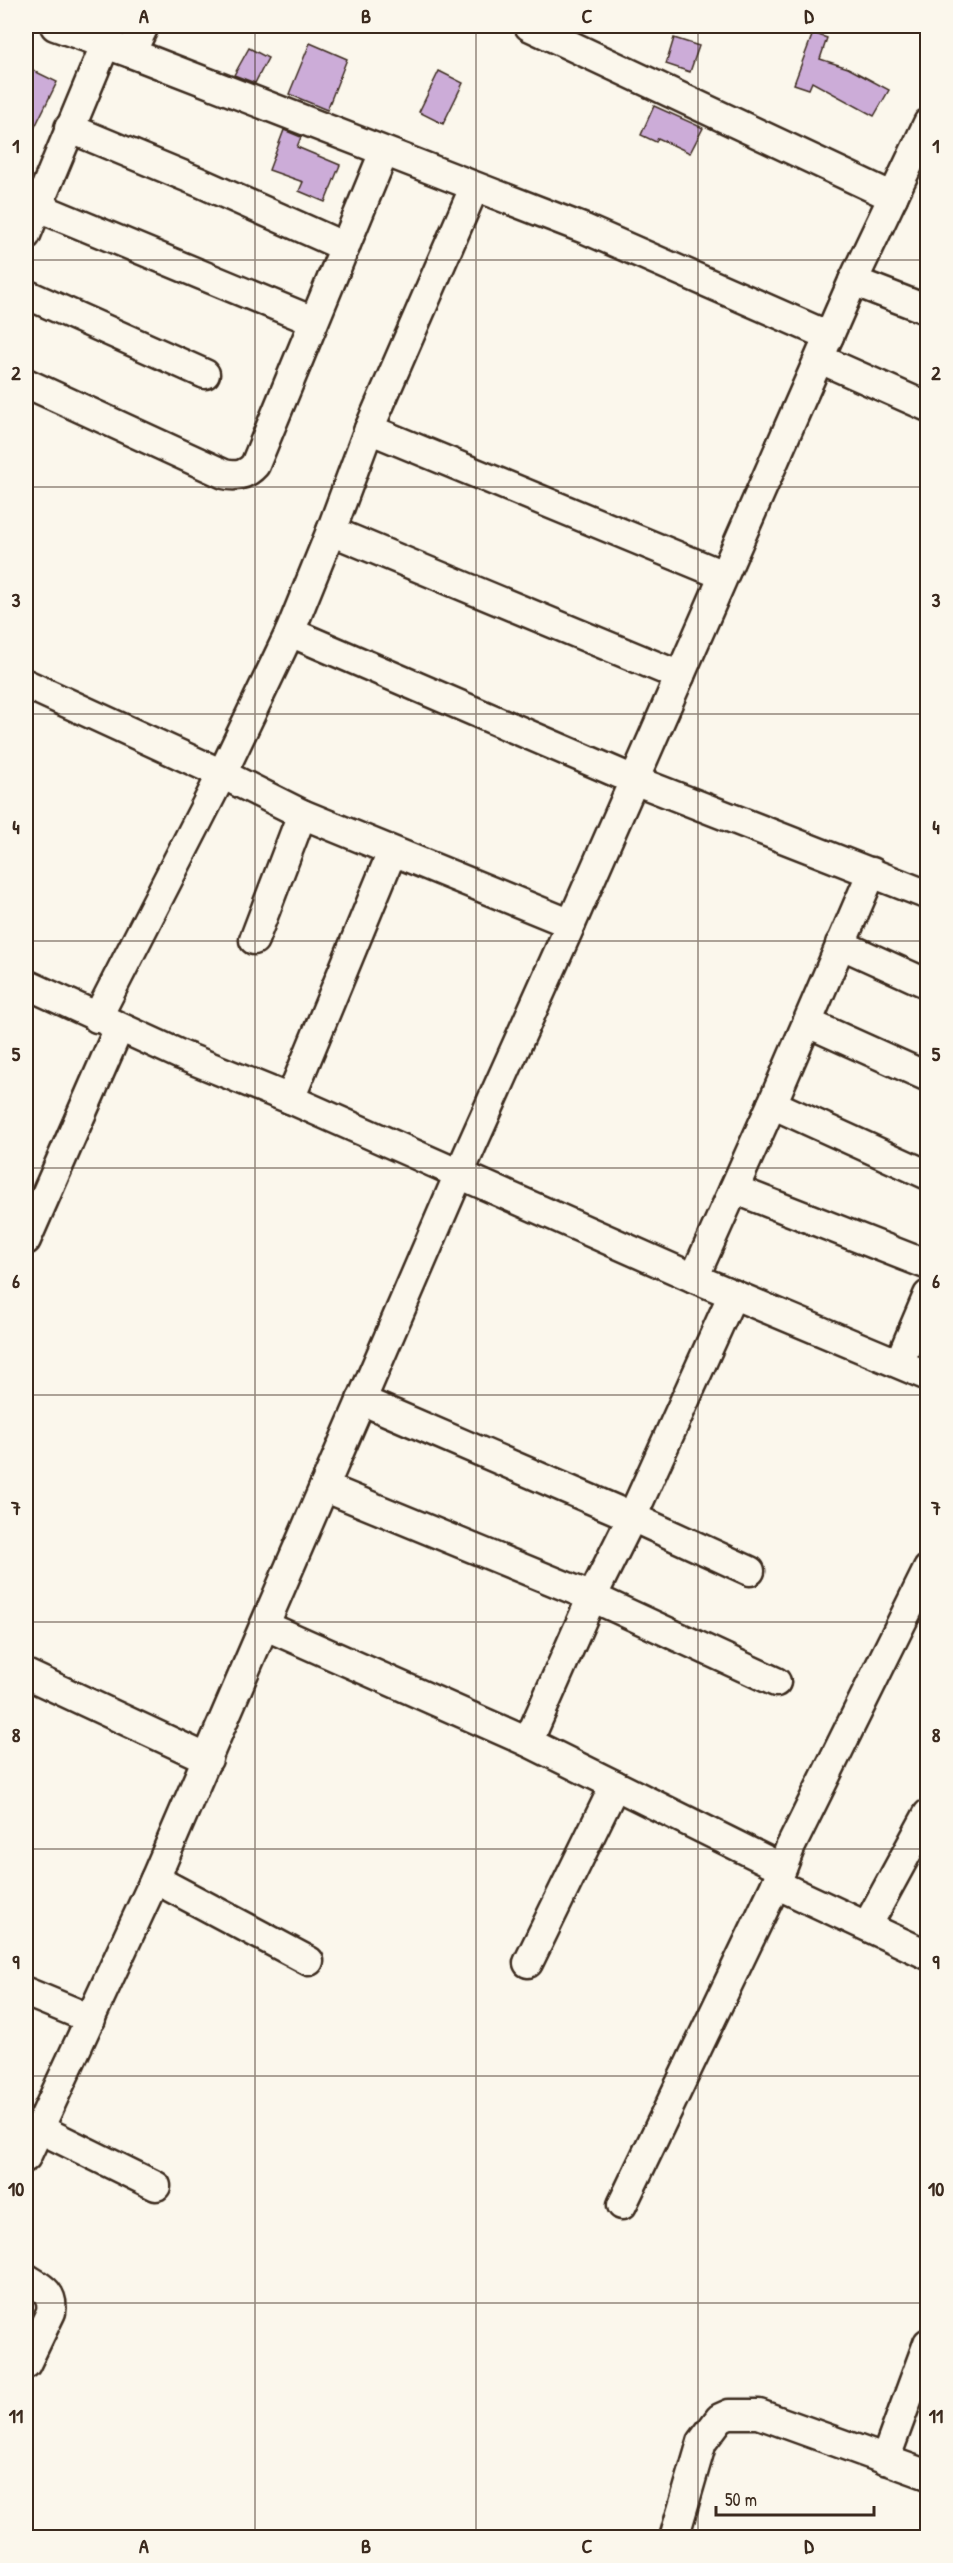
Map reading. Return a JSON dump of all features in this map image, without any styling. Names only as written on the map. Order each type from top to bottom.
[{"type":"street","points":[[55,26],[585,229],[825,347],[927,407]]},
{"type":"street","points":[[26,235],[69,128],[118,49],[144,26]]},
{"type":"street","points":[[541,28],[893,197]]},
{"type":"street","points":[[26,2157],[208,1759],[459,1174],[572,924],[853,281],[893,197],[917,172],[927,123]]},
{"type":"street","points":[[69,128],[345,247]]},
{"type":"street","points":[[26,383],[224,474],[239,476],[249,471],[255,465],[384,152]]},
{"type":"street","points":[[26,1240],[108,1023],[290,632],[369,429],[474,188]]},
{"type":"street","points":[[38,207],[313,321]]},
{"type":"street","points":[[853,281],[927,310]]},
{"type":"street","points":[[26,294],[205,374]]},
{"type":"street","points":[[369,429],[723,575]]},
{"type":"street","points":[[331,531],[680,676]]},
{"type":"street","points":[[290,632],[634,780],[927,895]]},
{"type":"street","points":[[26,684],[222,774],[302,814],[572,924]]},
{"type":"street","points":[[254,940],[302,814]]},
{"type":"street","points":[[290,1099],[392,852]]},
{"type":"street","points":[[694,1278],[808,1023],[872,872]]},
{"type":"street","points":[[840,945],[927,984]]},
{"type":"street","points":[[26,984],[108,1023],[290,1099],[694,1278],[927,1376]]},
{"type":"street","points":[[808,1023],[927,1077]]},
{"type":"street","points":[[772,1104],[927,1175]]},
{"type":"street","points":[[734,1189],[927,1265]]},
{"type":"street","points":[[528,1742],[592,1597],[632,1517],[733,1294]]},
{"type":"street","points":[[899,1363],[927,1295]]},
{"type":"street","points":[[361,1400],[750,1570]]},
{"type":"street","points":[[324,1487],[592,1597],[776,1682]]},
{"type":"street","points":[[622,2205],[927,1569]]},
{"type":"street","points":[[266,1626],[528,1742],[615,1785],[867,1926],[927,1955]]},
{"type":"street","points":[[26,1674],[208,1759]]},
{"type":"street","points":[[528,1963],[615,1785]]},
{"type":"street","points":[[867,1926],[927,1814]]},
{"type":"street","points":[[155,1879],[309,1961]]},
{"type":"street","points":[[26,1992],[91,2019]]},
{"type":"street","points":[[40,2129],[156,2186]]},
{"type":"street","points":[[26,2278],[45,2289],[52,2297],[51,2312],[26,2364]]},
{"type":"street","points":[[885,2460],[927,2343]]},
{"type":"street","points":[[674,2538],[702,2442],[720,2418],[729,2414],[759,2414],[927,2475]]},
{"type":"building","points":[[813,33],[827,38],[820,59],[848,68],[889,90],[874,116],[812,82],[809,89],[794,84]]},
{"type":"building","points":[[674,38],[699,46],[690,72],[666,64]]},
{"type":"building","points":[[310,43],[347,59],[327,110],[289,94]]},
{"type":"building","points":[[249,48],[268,58],[255,83],[234,75]]},
{"type":"building","points":[[26,67],[57,82],[26,145]]},
{"type":"building","points":[[439,71],[463,83],[443,124],[419,112]]},
{"type":"building","points":[[654,106],[703,128],[690,153],[658,138],[656,142],[641,135]]},
{"type":"building","points":[[284,130],[301,137],[297,147],[340,165],[325,202],[299,191],[303,182],[269,170]]}]
